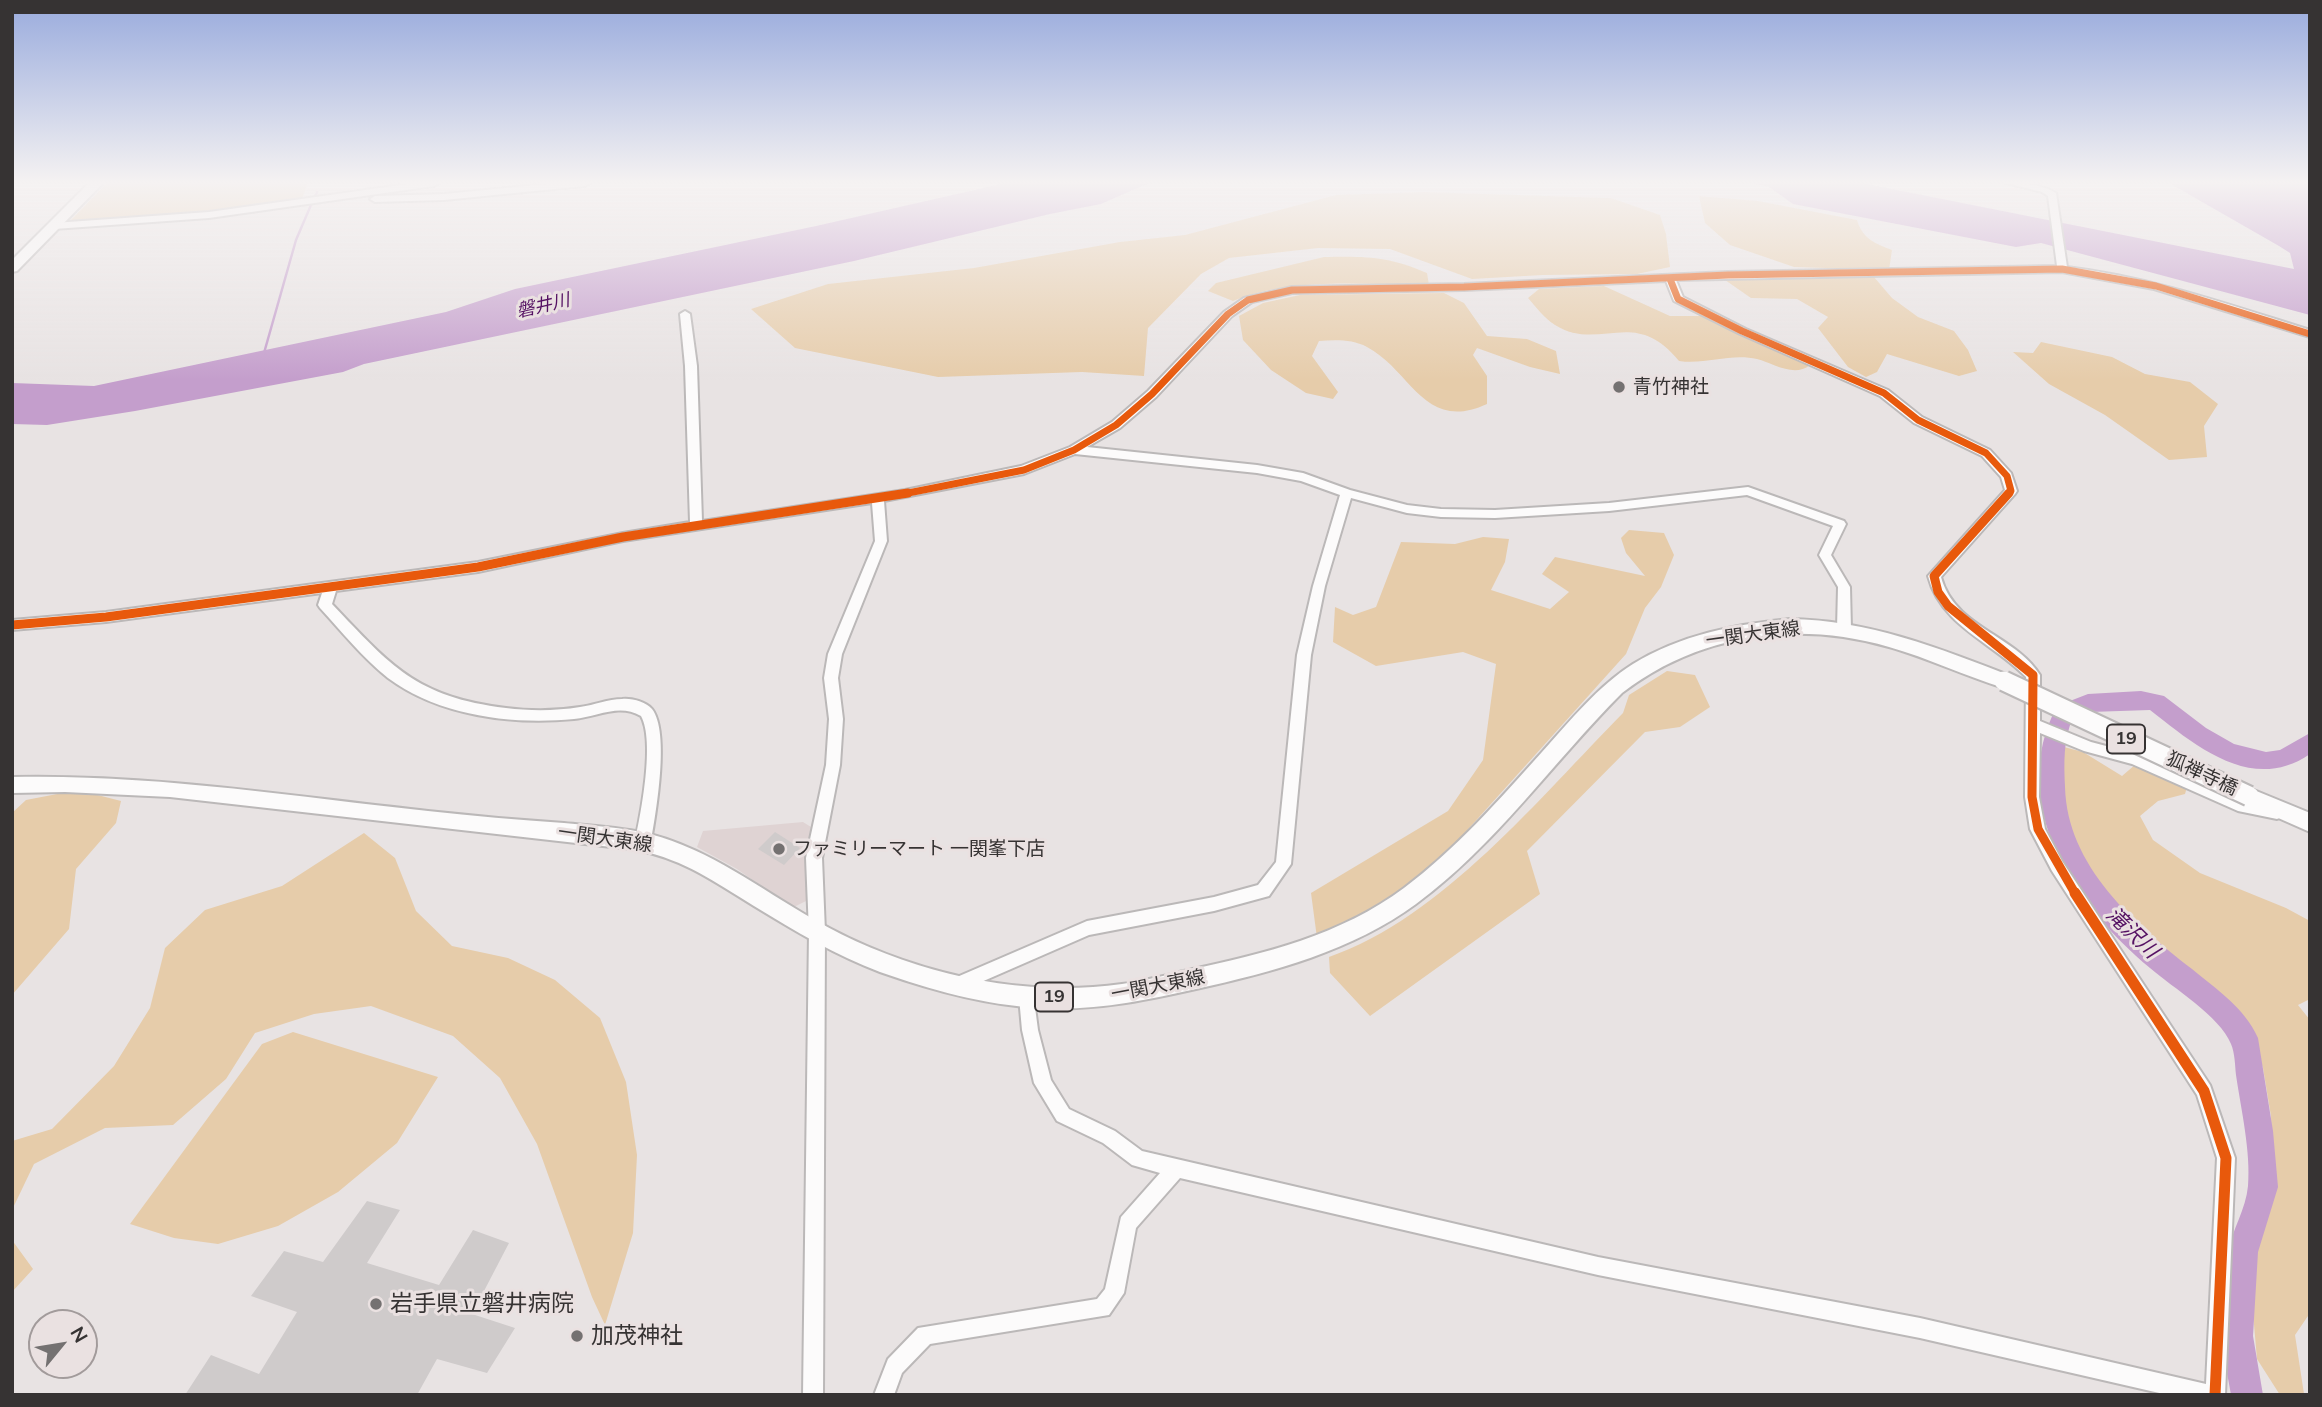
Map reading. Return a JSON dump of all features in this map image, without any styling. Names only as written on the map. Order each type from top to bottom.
[{"type":"main road","points":[[12,268],[27,249]]},
{"type":"main road","name":"一関大東線","points":[[12,785],[66,782],[270,799],[431,820],[643,841],[693,856],[817,932],[871,958],[954,986],[1027,997],[1112,997],[1272,961],[1338,936],[1406,899],[1452,862],[1613,690],[1644,664],[1690,645],[1730,634],[1804,627],[1844,629],[1919,648],[2004,681]]},
{"type":"main road","name":"狐禅寺橋","points":[[2004,681],[2300,820]]},
{"type":"street","points":[[2060,249],[2062,267]]},
{"type":"street","points":[[12,625],[106,617],[478,567],[623,537],[878,498],[1024,470],[1074,450],[1116,425],[1152,394],[1228,314],[1248,300],[1292,290],[2062,267],[2129,278],[2310,334]]},
{"type":"street","points":[[1027,997],[1030,1030],[1043,1083],[1063,1115],[1109,1137],[1138,1159],[1598,1266],[1920,1328],[2213,1395],[2227,1158],[2204,1091],[2057,866],[2038,828],[2032,797],[2036,725],[2033,675],[2013,657],[1967,625],[1935,589],[1934,576],[2011,491],[2007,476],[1986,453],[1918,420],[1884,393],[1742,331],[1678,299],[1670,279]]},
{"type":"street","points":[[685,314],[691,379],[696,526]]},
{"type":"street","points":[[1074,450],[1257,469],[1303,477],[1347,493],[1407,509],[1495,514],[1609,507],[1748,491],[1840,524],[1825,555],[1844,587],[1844,629]]},
{"type":"street","points":[[954,986],[1087,928],[1214,904],[1263,891],[1283,864],[1304,655],[1319,586],[1347,493]]},
{"type":"street","points":[[813,1395],[817,932],[814,858],[833,765],[836,719],[831,678],[835,654],[881,541],[878,498]]},
{"type":"street","points":[[330,588],[326,605],[393,674],[429,696],[507,715],[581,713],[611,703],[635,706],[648,713],[653,724],[653,749],[643,841]]},
{"type":"street","points":[[2036,725],[2089,747],[2135,759],[2243,807],[2300,820]]},
{"type":"street","points":[[884,1395],[895,1366],[925,1335],[1102,1308],[1114,1293],[1128,1224],[1177,1168]]},
{"type":"shaded area","points":[[1083,249],[1312,249],[1229,258],[1201,274],[1148,328],[1144,376],[1082,372],[938,377],[795,348],[751,309],[828,284],[974,268]]},
{"type":"shaded area","points":[[1366,249],[1668,249],[1670,267],[1637,274],[1472,279],[1390,249]]},
{"type":"shaded area","points":[[1741,249],[1892,250],[1889,270],[1794,267]]},
{"type":"shaded area","points":[[1324,257],[1364,257],[1400,263],[1427,273],[1429,285],[1304,285],[1256,293],[1233,301],[1208,291],[1216,283]]},
{"type":"shaded area","points":[[1874,277],[1892,298],[1918,317],[1954,331],[1968,350],[1977,371],[1959,376],[1887,354],[1877,372],[1866,377],[1848,367],[1818,328],[1828,317],[1797,299],[1751,298],[1725,280]]},
{"type":"shaded area","points":[[1604,286],[1670,316],[1701,316],[1810,365],[1804,369],[1790,370],[1747,358],[1679,361],[1663,345],[1647,336],[1632,332],[1587,335],[1571,332],[1551,322],[1528,298],[1539,289]]},
{"type":"shaded area","points":[[1444,293],[1464,303],[1487,336],[1527,339],[1556,351],[1560,374],[1530,367],[1477,348],[1473,355],[1487,376],[1487,404],[1466,411],[1448,411],[1433,405],[1420,395],[1396,370],[1367,347],[1349,341],[1319,341],[1312,356],[1338,392],[1333,399],[1306,393],[1271,370],[1243,340],[1239,316],[1263,303],[1300,295]]},
{"type":"shaded area","points":[[2041,342],[2112,357],[2145,374],[2190,382],[2218,404],[2204,426],[2207,457],[2169,460],[2105,415],[2049,384],[2013,352],[2033,353]]},
{"type":"shaded area","points":[[1629,530],[1664,533],[1674,555],[1661,587],[1645,608],[1626,654],[1417,886],[1317,938],[1311,893],[1448,811],[1483,760],[1496,664],[1463,652],[1376,666],[1333,642],[1335,607],[1353,615],[1376,607],[1401,542],[1455,544],[1483,537],[1509,539],[1505,562],[1491,590],[1550,609],[1569,592],[1542,574],[1555,557],[1645,576],[1626,553],[1621,538]]},
{"type":"shaded area","points":[[1667,671],[1695,675],[1710,707],[1680,727],[1645,732],[1527,851],[1540,894],[1370,1016],[1330,973],[1329,957],[1371,939],[1450,885],[1523,817],[1623,713],[1629,695]]},
{"type":"shaded area","points":[[2064,747],[2083,752],[2122,776],[2136,764],[2189,780],[2185,794],[2158,801],[2140,816],[2153,840],[2200,873],[2286,908],[2310,921],[2310,999],[2298,1005],[2310,1020],[2310,1313],[2295,1335],[2304,1394],[2280,1395],[2257,1359],[2249,1267],[2272,1161],[2271,1116],[2263,1068],[2248,1028],[2226,1002],[2125,913],[2094,880],[2071,831],[2060,787],[2060,749]]},
{"type":"shaded area","points":[[78,790],[121,801],[116,823],[76,869],[69,929],[12,995],[12,813],[26,800]]},
{"type":"shaded area","points":[[803,822],[811,827],[806,901],[792,908],[737,869],[697,847],[703,831]]},
{"type":"shaded area","points":[[364,833],[395,858],[416,911],[452,946],[508,958],[555,980],[600,1018],[626,1082],[637,1155],[633,1233],[605,1325],[592,1297],[537,1144],[500,1078],[453,1036],[371,1006],[314,1014],[255,1033],[226,1079],[173,1125],[105,1128],[34,1164],[12,1210],[12,1141],[52,1129],[114,1066],[150,1008],[165,948],[205,910],[282,886]]},
{"type":"shaded area","points":[[293,1032],[438,1077],[397,1143],[338,1192],[278,1226],[218,1244],[174,1238],[130,1224],[262,1044]]},
{"type":"shaded area","points":[[12,1240],[33,1269],[12,1292]]},
{"type":"water","name":"磐井川","points":[[708,249],[905,249],[364,364],[343,372],[47,425],[12,424],[12,383],[94,386],[446,312],[515,289]]},
{"type":"water","points":[[2062,249],[2192,249],[2294,269],[2290,253],[2283,249],[2310,249],[2310,315]]},
{"type":"building","name":"ファミリーマート 一関峯下店","points":[[775,832],[800,848],[784,865],[758,849]]},
{"type":"building","name":"岩手県立磐井病院","points":[[367,1201],[400,1210],[367,1263],[439,1285],[473,1230],[509,1243],[472,1314],[515,1328],[487,1373],[437,1359],[417,1395],[185,1395],[211,1355],[259,1374],[297,1312],[251,1296],[284,1251],[323,1262]]},
{"type":"waterway","points":[[264,353],[294,249]]},
{"type":"waterway","name":"滝沢川","points":[[2247,1395],[2237,1336],[2243,1252],[2263,1187],[2259,1131],[2244,1038],[2221,1009],[2157,958],[2102,904],[2072,861],[2053,805],[2052,756],[2058,726],[2065,712],[2088,703],[2114,701],[2156,702],[2198,735],[2228,752],[2266,762],[2285,759],[2310,742]]},
{"type":"cycle path","points":[[12,625],[106,617],[478,567],[623,537],[905,494],[1024,470],[1074,450],[1116,425],[1152,394],[1228,314],[1248,300],[1292,290],[1464,287],[1728,275],[2062,269],[2156,286],[2310,334]]},
{"type":"cycle path","points":[[1670,279],[1678,299],[1742,331],[1884,393],[1918,420],[1986,453],[2007,476],[2011,491],[1934,576],[1938,592],[1960,619],[2007,652],[2033,675],[2032,797],[2038,829],[2057,866],[2204,1091],[2226,1158],[2215,1395]]},
{"type":"place","name":"青竹神社","points":[[1619,387]]},
{"type":"place","name":"ファミリーマート 一関峯下店","points":[[779,849]]},
{"type":"place","name":"岩手県立磐井病院","points":[[376,1304]]},
{"type":"place","name":"加茂神社","points":[[577,1336]]}]
